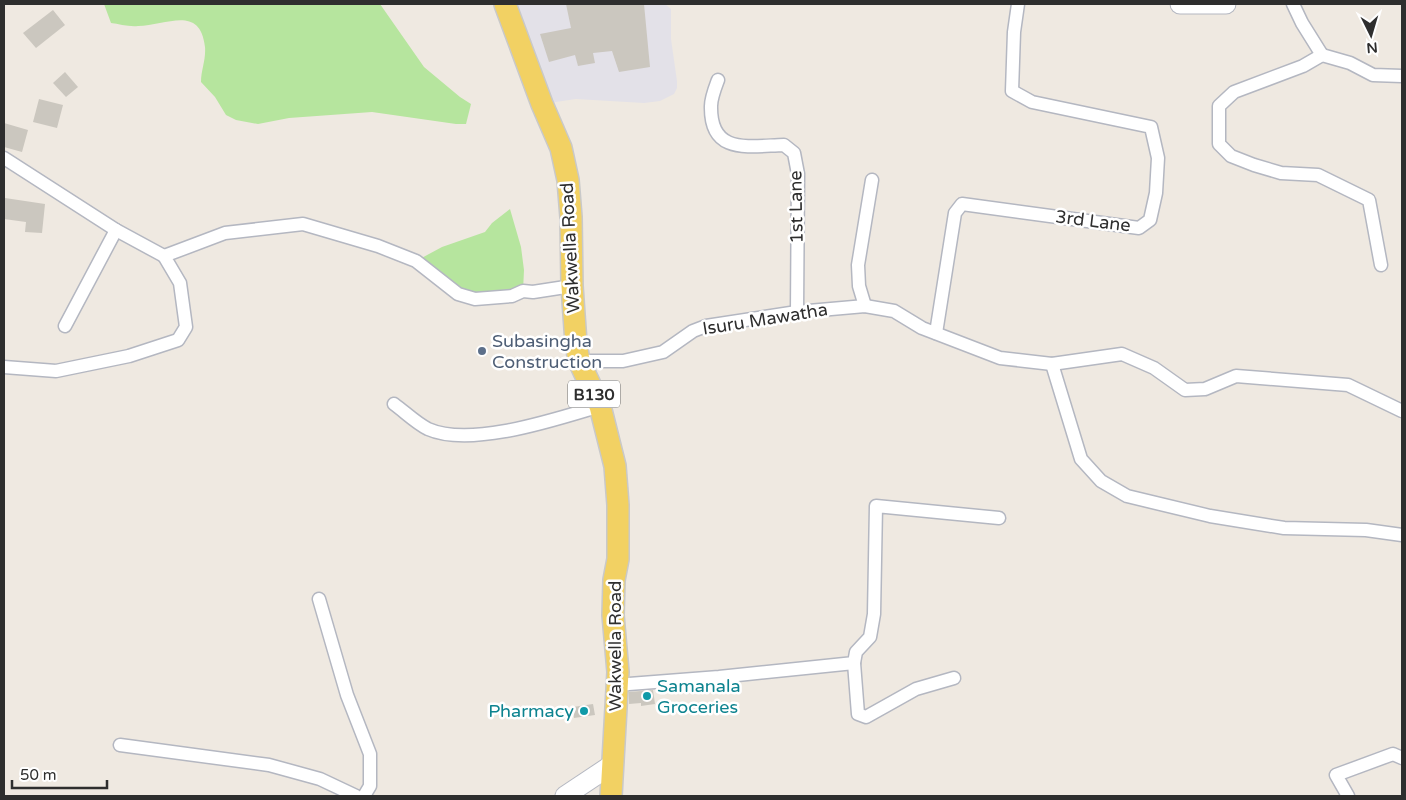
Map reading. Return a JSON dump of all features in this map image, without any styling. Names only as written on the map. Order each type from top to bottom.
[{"type":"main road","name":"Wakwella Road","points":[[505,4],[542,104],[561,148],[568,180],[576,342],[580,361],[600,406],[615,466],[618,506],[618,559],[614,580],[613,614],[618,672],[611,796]]},
{"type":"street","name":"3rd Lane","points":[[936,333],[955,213],[962,204],[1139,228],[1150,220],[1156,193],[1158,158],[1151,126],[1032,102],[1012,91],[1014,32],[1018,4]]},
{"type":"street","points":[[1180,4],[1226,4]]},
{"type":"street","points":[[1293,4],[1302,23],[1322,55],[1350,63],[1373,75],[1402,76]]},
{"type":"street","points":[[1322,55],[1303,66],[1234,92],[1219,106],[1219,144],[1231,156],[1254,165],[1281,173],[1318,175],[1369,200],[1381,265]]},
{"type":"street","name":"1st Lane","points":[[718,80],[711,104],[714,130],[725,142],[745,146],[784,145],[794,153],[798,174],[797,312]]},
{"type":"street","points":[[4,158],[116,230],[164,256],[180,282],[186,327],[178,340],[130,356],[56,372],[4,367]]},
{"type":"street","points":[[864,306],[859,286],[858,265],[872,180]]},
{"type":"street","points":[[164,256],[225,234],[303,224],[378,246],[416,261],[458,294],[475,299],[512,296],[524,291],[533,292],[572,286]]},
{"type":"street","points":[[65,326],[116,230]]},
{"type":"street","name":"Isuru Mawatha","points":[[580,361],[623,361],[663,352],[699,328],[797,312],[864,306],[894,311],[922,328],[1000,358],[1052,364],[1122,354],[1154,368],[1185,390],[1205,390],[1236,376],[1348,385],[1402,411]]},
{"type":"street","points":[[1052,364],[1082,459],[1101,482],[1127,496],[1210,516],[1284,528],[1366,530],[1402,535]]},
{"type":"street","points":[[394,404],[428,429],[453,435],[478,435],[523,428],[600,406]]},
{"type":"street","points":[[954,678],[916,689],[866,717],[858,714],[854,663],[856,652],[870,637],[874,614],[876,506],[999,518]]},
{"type":"street","points":[[319,600],[347,695],[370,754],[370,786],[364,796]]},
{"type":"street","points":[[616,685],[719,677],[854,663]]},
{"type":"street","points":[[120,745],[270,765],[320,779],[356,796]]},
{"type":"street","points":[[1348,796],[1336,775],[1393,754],[1402,758]]},
{"type":"street","points":[[565,796],[614,764]]},
{"type":"shaded area","points":[[505,4],[665,4],[671,9],[671,39],[677,81],[677,88],[674,94],[660,101],[644,103],[576,99],[542,104]]},
{"type":"green space","points":[[104,4],[380,4],[424,67],[471,104],[466,124],[372,112],[289,118],[258,124],[236,120],[226,115],[215,97],[201,82],[205,47],[202,34],[196,26],[189,21],[180,20],[135,26],[111,23]]},
{"type":"green space","points":[[510,209],[521,247],[524,270],[523,291],[475,299],[416,261],[442,247],[485,232],[492,223]]},
{"type":"building","points":[[566,4],[644,4],[650,67],[619,72],[612,51],[593,53],[595,63],[578,66],[575,55],[549,62],[540,34],[571,28]]},
{"type":"building","points":[[53,10],[65,25],[36,48],[23,33]]},
{"type":"building","points":[[65,72],[78,87],[66,97],[53,83]]},
{"type":"building","points":[[39,99],[63,105],[57,128],[33,122]]},
{"type":"building","points":[[4,123],[28,130],[22,152],[4,147]]},
{"type":"building","points":[[5,198],[45,204],[42,233],[25,232],[26,222],[4,219]]},
{"type":"building","points":[[653,690],[655,704],[641,706],[641,703],[629,704],[629,692]]},
{"type":"building","name":"Pharmacy","points":[[593,704],[595,715],[574,718],[573,707]]},
{"type":"place","name":"Subasingha Construction","points":[[482,351]]},
{"type":"place","name":"Samanala Groceries","points":[[647,696]]},
{"type":"place","name":"Pharmacy","points":[[584,711]]}]
